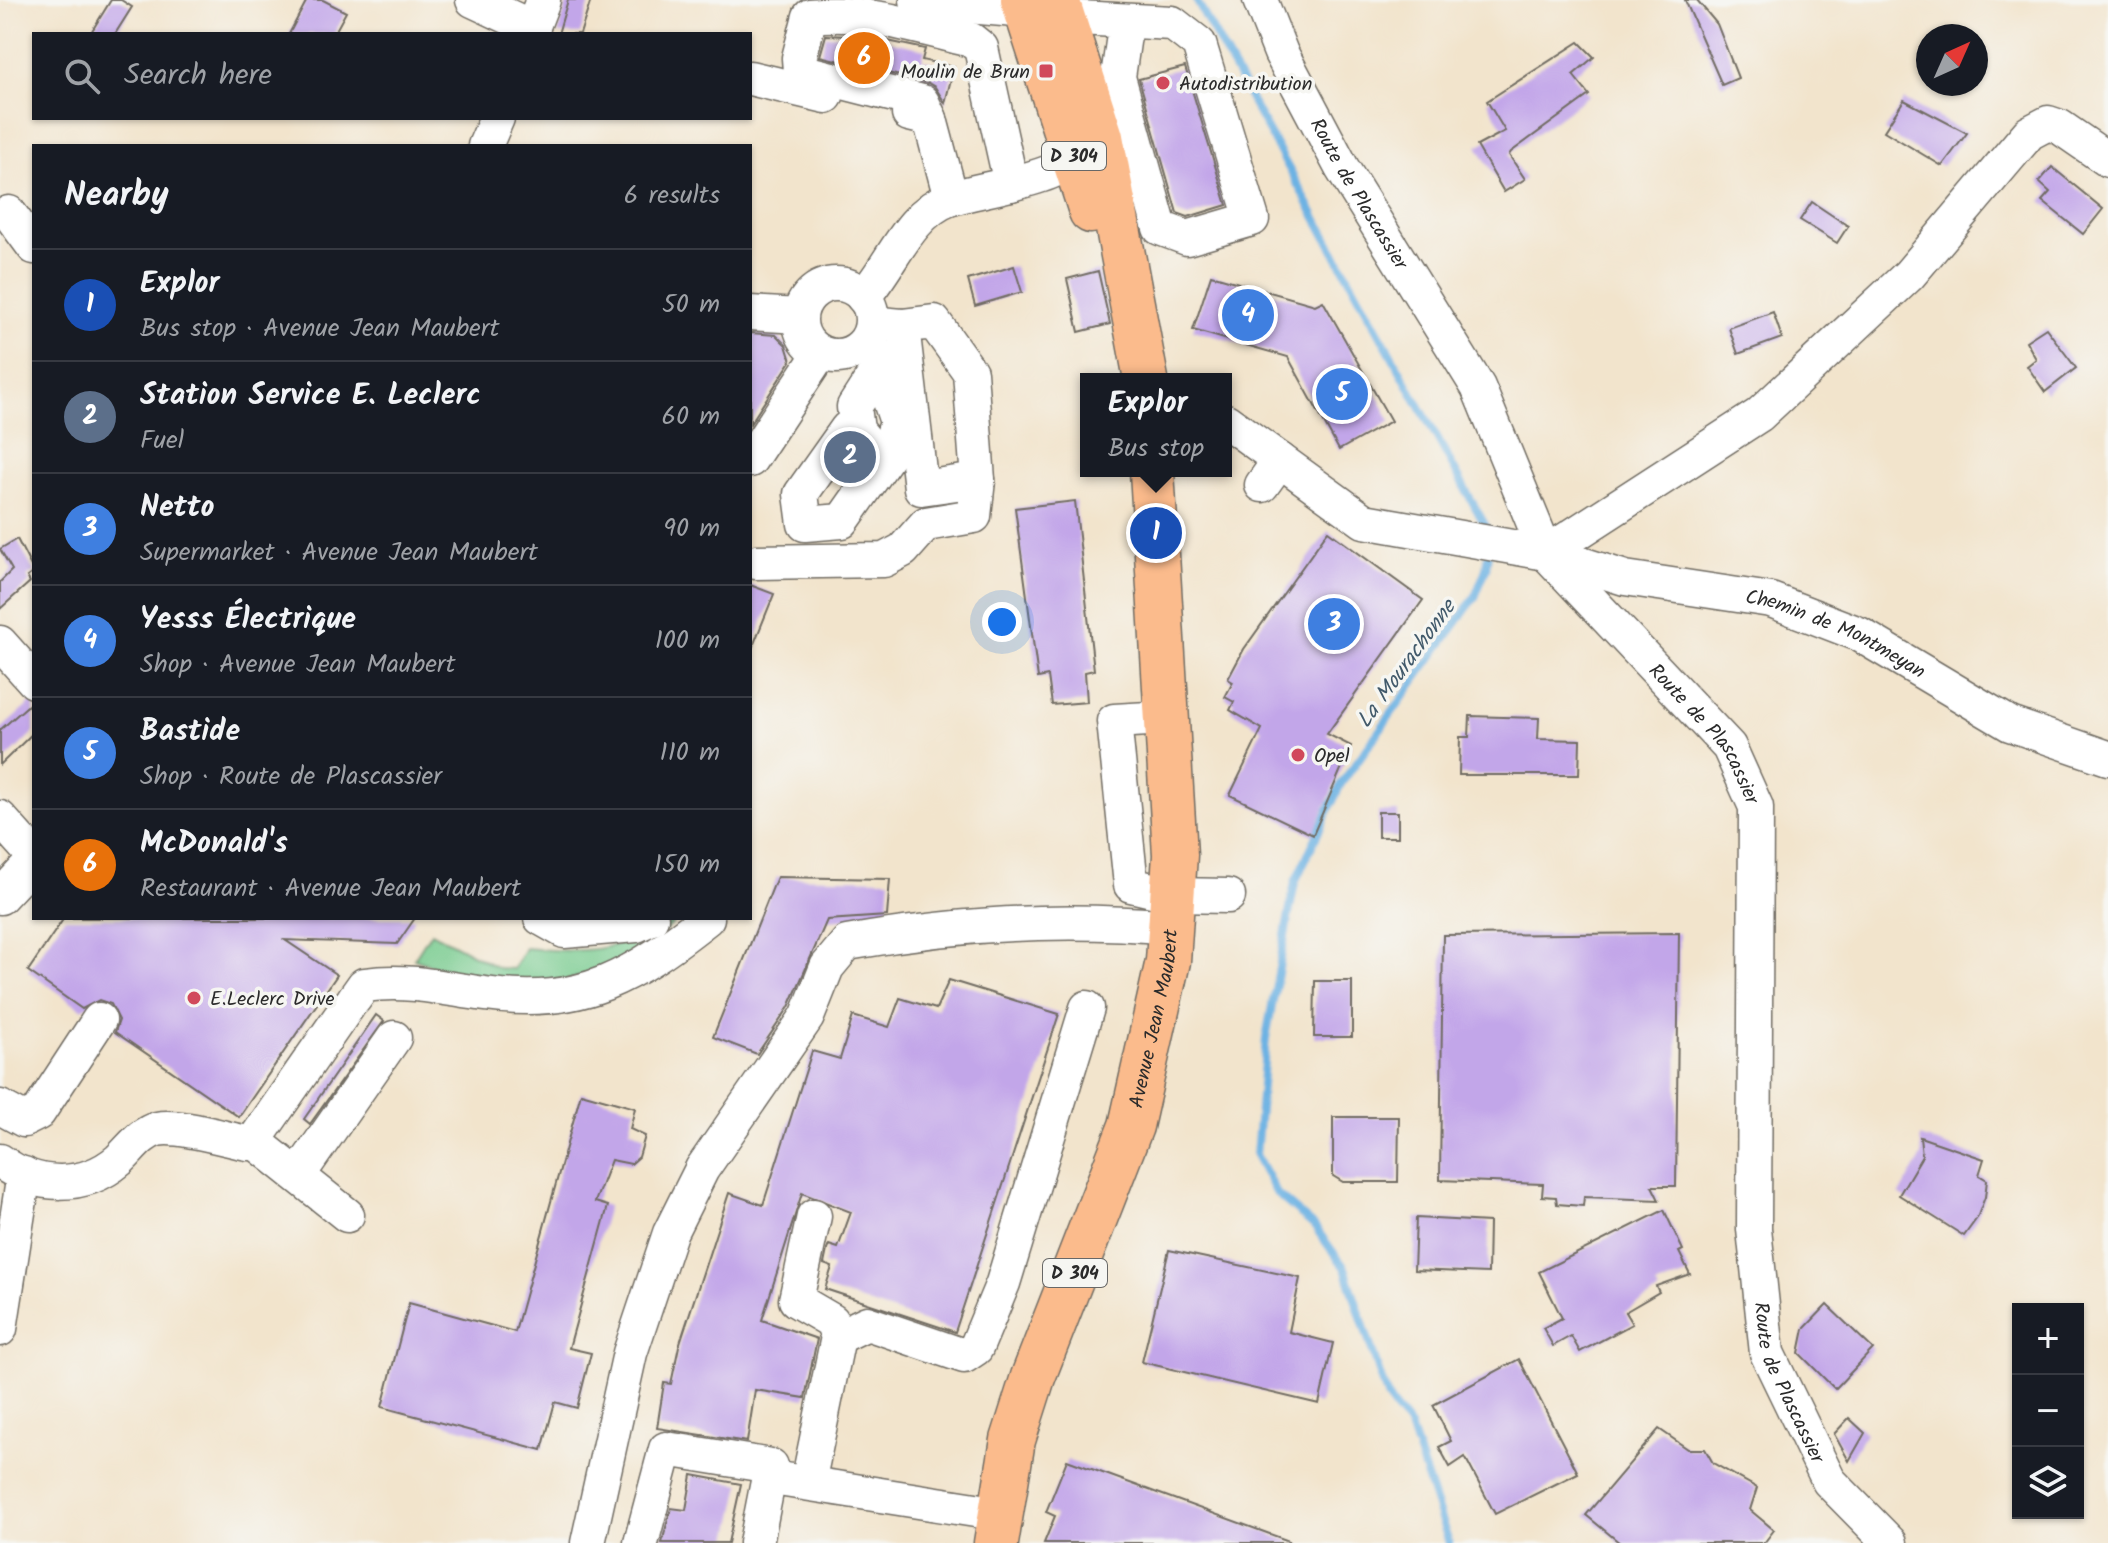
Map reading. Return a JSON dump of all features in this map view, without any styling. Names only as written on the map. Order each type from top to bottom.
[{"type":"main road","name":"D 304","points":[[1046,7],[1076,161],[1098,231],[1132,309]]},
{"type":"main road","name":"D 304","points":[[1046,7],[1101,137],[1147,373]]},
{"type":"main road","name":"Avenue Jean Maubert","points":[[999,1528],[1013,1440],[1033,1377],[1131,1126],[1161,1003],[1175,855],[1152,477]]},
{"type":"street","points":[[473,0],[535,21]]},
{"type":"street","points":[[917,0],[1046,7],[1126,21],[1172,23],[1199,44],[1252,219],[1187,238],[1160,228],[1118,77],[1126,21]]},
{"type":"street","name":"Route de Plascassier","points":[[1260,0],[1281,53],[1342,168],[1478,387],[1546,553],[1729,747],[1756,807],[1754,1229],[1767,1353],[1829,1481],[1890,1543]]},
{"type":"street","points":[[951,198],[930,119],[922,102],[800,71],[799,58],[810,16],[830,14],[884,18],[971,40],[981,48],[1000,123],[998,137],[1011,184]]},
{"type":"street","points":[[752,78],[930,119]]},
{"type":"street","points":[[486,144],[496,120]]},
{"type":"street","points":[[1546,553],[1759,415],[1909,275],[2029,133],[2048,123],[2060,127],[2108,160]]},
{"type":"street","points":[[978,480],[921,488],[877,320],[846,285],[822,286],[803,303],[799,316],[804,338],[820,354],[832,357],[854,352],[877,320],[928,210],[951,198],[1011,184],[1076,161]]},
{"type":"street","points":[[9,213],[32,244]]},
{"type":"street","points":[[752,313],[799,316]]},
{"type":"street","points":[[805,524],[842,521],[887,457],[897,422],[879,368],[877,320]]},
{"type":"street","points":[[753,561],[884,560],[903,550],[926,524],[974,516],[978,480],[970,372],[934,322],[877,320]]},
{"type":"street","points":[[752,457],[820,354]]},
{"type":"street","points":[[753,561],[782,546],[824,510],[869,445],[857,430],[854,407],[879,368]]},
{"type":"street","name":"Chemin de Montmeyan","points":[[1232,428],[1271,473],[1364,521],[1546,553],[1625,578],[1771,600],[1859,634],[2010,724],[2108,758]]},
{"type":"street","points":[[0,643],[32,679]]},
{"type":"street","points":[[0,818],[32,856]]},
{"type":"street","points":[[0,897],[32,860]]},
{"type":"street","points":[[588,1543],[630,1353],[670,1233],[702,1169],[807,1017],[827,967],[847,943],[993,924],[1108,921],[1172,911],[1228,896]]},
{"type":"street","points":[[545,920],[564,931],[636,925],[647,920]]},
{"type":"street","points":[[254,1141],[364,985],[400,981],[542,999],[604,986],[658,956],[704,920]]},
{"type":"street","points":[[838,1337],[867,1323],[964,1356],[976,1348],[1003,1283],[1087,1008]]},
{"type":"street","points":[[0,1107],[24,1120],[38,1113],[99,1020]]},
{"type":"street","points":[[299,1174],[394,1038]]},
{"type":"street","points":[[0,1329],[12,1168],[62,1183],[83,1181],[100,1175],[141,1137],[162,1128],[254,1141],[347,1215]]},
{"type":"street","points":[[808,1483],[838,1337],[832,1321],[796,1300],[814,1216]]},
{"type":"street","points":[[641,1543],[666,1449],[771,1466],[756,1543]]},
{"type":"street","points":[[769,1477],[808,1483],[999,1528]]},
{"type":"green space","points":[[678,920],[633,959],[557,984],[483,984],[414,959],[431,932],[498,968],[513,969],[525,948],[588,950],[623,943]]},
{"type":"building","points":[[111,0],[121,0],[132,7],[116,32],[91,32]]},
{"type":"building","points":[[307,0],[323,0],[346,12],[335,32],[290,32]]},
{"type":"building","points":[[568,0],[591,0],[581,32],[559,32]]},
{"type":"building","points":[[1685,0],[1697,0],[1717,24],[1738,78],[1722,85]]},
{"type":"building","points":[[826,35],[869,37],[925,49],[922,60],[954,67],[945,103],[935,87],[928,83],[820,56]]},
{"type":"building","points":[[1579,42],[1594,57],[1573,75],[1589,95],[1511,152],[1509,155],[1525,179],[1504,192],[1477,146],[1505,131],[1487,101]]},
{"type":"building","points":[[1185,67],[1227,205],[1188,217],[1177,213],[1139,79]]},
{"type":"building","points":[[1904,100],[1967,133],[1942,166],[1884,131]]},
{"type":"building","points":[[2052,167],[2103,209],[2083,234],[2042,201],[2050,192],[2039,182]]},
{"type":"building","points":[[1812,202],[1848,226],[1837,243],[1800,220]]},
{"type":"building","points":[[1014,266],[1022,292],[975,306],[968,280]]},
{"type":"building","points":[[1098,271],[1110,324],[1079,332],[1067,279]]},
{"type":"building","points":[[1211,275],[1315,305],[1323,301],[1391,421],[1339,450],[1288,357],[1193,330]]},
{"type":"building","points":[[1773,312],[1782,338],[1738,354],[1729,328]]},
{"type":"building","points":[[2046,328],[2076,368],[2045,392],[2027,366],[2036,359],[2026,341]]},
{"type":"building","points":[[752,333],[776,335],[786,345],[791,361],[752,421]]},
{"type":"building","points":[[1075,501],[1094,670],[1085,672],[1087,702],[1052,705],[1048,676],[1038,678],[1015,508]]},
{"type":"building","points":[[1328,531],[1423,600],[1327,734],[1351,746],[1313,835],[1230,795],[1262,729],[1230,710],[1234,702],[1225,697],[1233,682],[1228,679],[1244,649]]},
{"type":"building","points":[[17,539],[32,573],[27,577],[30,582],[0,609],[0,582],[12,570],[0,549]]},
{"type":"building","points":[[752,586],[774,594],[752,649]]},
{"type":"building","points":[[32,702],[32,734],[0,765],[0,730]]},
{"type":"building","points":[[1470,716],[1539,718],[1538,739],[1580,740],[1579,775],[1459,775],[1460,737],[1469,737]]},
{"type":"building","points":[[1378,812],[1398,812],[1398,837],[1378,837]]},
{"type":"building","points":[[777,877],[890,879],[887,916],[827,920],[789,1007],[757,1054],[713,1037]]},
{"type":"building","name":"E.Leclerc Drive","points":[[63,920],[414,920],[397,944],[285,940],[337,975],[239,1117],[115,1032],[119,1020],[111,1004],[99,1000],[82,1009],[28,971]]},
{"type":"building","points":[[1679,933],[1676,1186],[1652,1186],[1659,1200],[1584,1197],[1583,1206],[1557,1204],[1556,1197],[1542,1196],[1543,1184],[1440,1180],[1443,935]]},
{"type":"building","points":[[949,980],[1059,1014],[955,1332],[825,1289],[832,1267],[824,1264],[827,1250],[829,1245],[838,1248],[851,1212],[802,1193],[762,1320],[817,1339],[805,1398],[755,1390],[747,1442],[657,1428],[664,1383],[671,1384],[679,1346],[729,1193],[763,1205],[812,1051],[840,1059],[853,1016],[889,1027],[900,998],[936,1009]]},
{"type":"building","points":[[1315,981],[1352,981],[1352,1037],[1314,1037]]},
{"type":"building","points":[[376,1015],[384,1021],[310,1124],[304,1119]]},
{"type":"building","points":[[581,1093],[635,1108],[630,1129],[645,1136],[639,1157],[631,1164],[611,1160],[595,1202],[608,1206],[569,1348],[591,1353],[577,1408],[555,1402],[542,1450],[382,1407],[409,1303],[515,1332]]},
{"type":"building","points":[[1333,1117],[1399,1117],[1398,1182],[1343,1182],[1333,1176]]},
{"type":"building","points":[[1920,1137],[1984,1159],[1979,1175],[1987,1180],[1985,1197],[1977,1218],[1964,1236],[1899,1195],[1922,1156]]},
{"type":"building","points":[[1664,1210],[1683,1250],[1679,1252],[1690,1274],[1656,1286],[1659,1292],[1625,1312],[1632,1324],[1580,1352],[1571,1336],[1553,1346],[1543,1328],[1562,1318],[1539,1272]]},
{"type":"building","points":[[1416,1218],[1489,1222],[1488,1273],[1414,1270]]},
{"type":"building","points":[[1169,1250],[1300,1278],[1289,1332],[1333,1343],[1319,1404],[1142,1362]]},
{"type":"building","points":[[1827,1305],[1873,1349],[1835,1389],[1799,1353],[1804,1329]]},
{"type":"building","points":[[1519,1359],[1578,1473],[1495,1514],[1465,1457],[1450,1467],[1439,1447],[1451,1441],[1433,1405]]},
{"type":"building","points":[[1849,1418],[1865,1433],[1849,1461],[1834,1434]]},
{"type":"building","points":[[1659,1429],[1688,1449],[1705,1449],[1713,1463],[1757,1488],[1750,1510],[1774,1530],[1764,1543],[1620,1543],[1586,1515]]},
{"type":"building","points":[[1067,1460],[1289,1543],[1044,1543],[1055,1516],[1046,1512]]},
{"type":"building","points":[[692,1475],[741,1484],[728,1543],[662,1543],[671,1508],[686,1510]]},
{"type":"waterway","name":"La Mourachonne","points":[[1196,0],[1490,534]]},
{"type":"waterway","name":"La Mourachonne","points":[[1449,1543],[1410,1427],[1388,1399],[1345,1268],[1314,1226],[1277,1194],[1256,1155],[1266,1038],[1295,882],[1341,784],[1475,597],[1486,569],[1488,552]]},
{"type":"place","name":"McDonald's","points":[[864,58]]},
{"type":"place","name":"Moulin de Brun","points":[[1046,71]]},
{"type":"place","name":"Autodistribution","points":[[1163,83]]},
{"type":"place","name":"Yesss Électrique","points":[[1248,315]]},
{"type":"place","name":"Bastide","points":[[1342,394]]},
{"type":"place","name":"Station Service E. Leclerc","points":[[850,457]]},
{"type":"place","name":"Explor","points":[[1156,533]]},
{"type":"place","name":"Netto","points":[[1334,624]]},
{"type":"place","name":"Opel","points":[[1298,755]]},
{"type":"place","name":"E.Leclerc Drive","points":[[194,998]]}]
